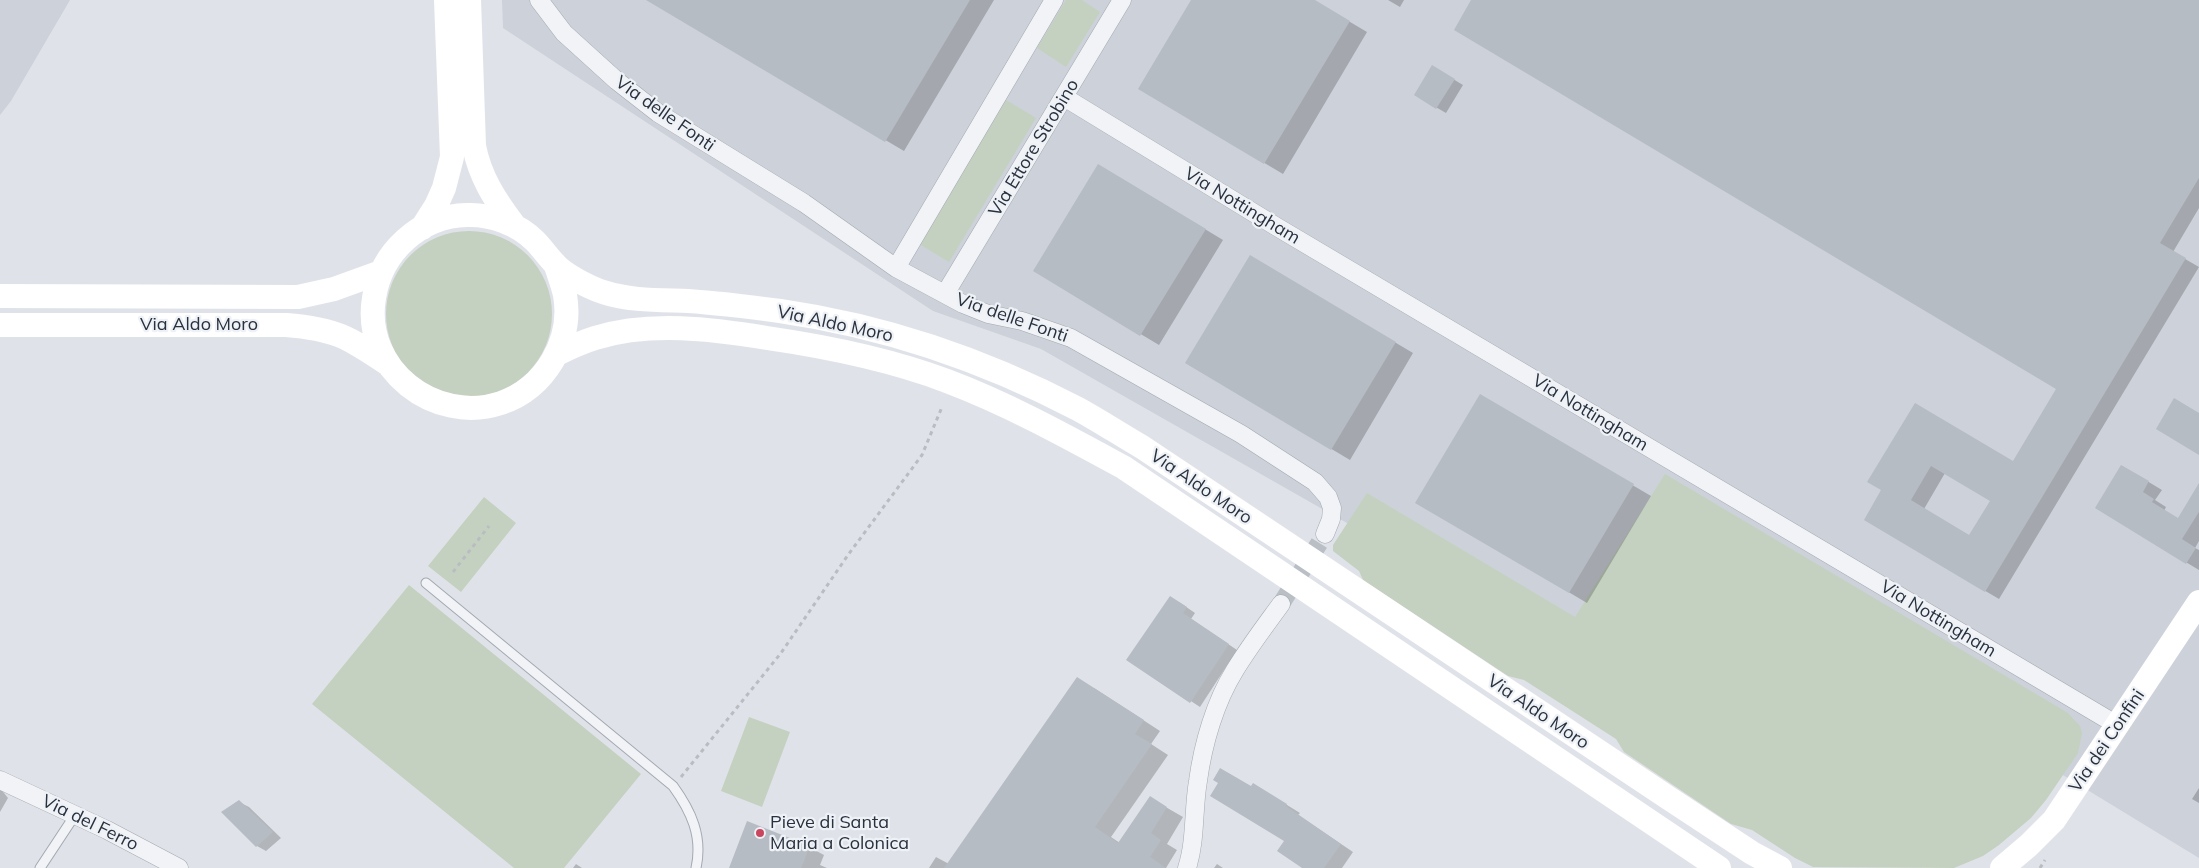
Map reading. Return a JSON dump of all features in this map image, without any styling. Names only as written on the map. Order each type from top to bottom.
[{"type":"street","points":[[422,228],[436,206],[444,188],[452,157],[446,0]]},
{"type":"street","points":[[469,0],[474,146],[478,166],[495,199],[514,226]]},
{"type":"street","name":"Via delle Fonti","points":[[540,0],[564,33],[594,61],[658,113],[804,204],[896,268],[988,314],[1022,321],[1071,338],[1241,434],[1322,488],[1332,508],[1331,518],[1325,534]]},
{"type":"street","points":[[896,268],[1054,0]]},
{"type":"street","name":"Via Ettore Strobino","points":[[945,294],[1122,0]]},
{"type":"street","name":"Via Nottingham","points":[[1064,97],[1294,237],[2118,725]]},
{"type":"street","points":[[467,215],[491,217],[514,226],[533,238],[556,266],[565,294],[566,315],[564,334],[557,354],[537,381],[524,392],[509,400],[476,408],[450,406],[426,398],[398,377],[380,350],[373,319],[374,295],[381,272],[398,246],[422,228],[444,218],[467,215]]},
{"type":"street","name":"Via Aldo Moro","points":[[556,266],[600,291],[620,297],[709,303],[783,312],[856,325],[912,340],[971,361],[1078,409],[1142,447],[1670,799],[1752,853],[1780,868]]},
{"type":"street","name":"Via Aldo Moro","points":[[0,296],[298,297],[334,289],[381,272]]},
{"type":"street","name":"Via Aldo Moro","points":[[0,325],[286,325],[314,327],[343,335],[388,364]]},
{"type":"street","name":"Via Aldo Moro","points":[[557,354],[594,338],[639,329],[711,330],[857,353],[947,381],[1022,413],[1123,468],[1719,868]]},
{"type":"street","name":"Via dei Confini","points":[[2002,868],[2054,820],[2199,602]]},
{"type":"street","points":[[1187,868],[1193,851],[1197,783],[1216,709],[1234,670],[1281,604]]},
{"type":"street","name":"Via del Ferro","points":[[0,780],[75,815],[179,868]]},
{"type":"lane","points":[[426,583],[673,786],[689,808],[697,832],[698,860],[696,868]]},
{"type":"lane","points":[[40,868],[75,815]]},
{"type":"path","points":[[673,786],[781,654],[848,555],[922,455],[942,407]]},
{"type":"path","points":[[453,572],[489,526]]},
{"type":"shaded area","points":[[0,0],[70,0],[11,101],[0,115]]},
{"type":"shaded area","points":[[502,0],[2199,0],[2199,858],[1646,521],[1572,651],[1041,349],[933,311],[503,28]]},
{"type":"green space","points":[[1066,0],[1082,0],[1100,12],[1066,67],[1037,48]]},
{"type":"green space","points":[[1006,100],[1036,118],[949,262],[919,244]]},
{"type":"green space","points":[[477,231],[501,237],[528,255],[546,282],[551,298],[551,330],[546,346],[528,373],[515,383],[493,394],[461,397],[437,391],[416,378],[405,367],[389,338],[386,306],[392,282],[405,261],[416,250],[445,234]]},
{"type":"green space","points":[[1665,474],[2068,713],[2080,726],[2082,733],[2078,753],[2046,800],[2031,818],[1983,856],[1954,868],[1813,867],[1795,858],[1752,830],[1731,824],[1624,752],[1616,739],[1524,680],[1508,676],[1363,580],[1359,571],[1333,551],[1333,545],[1367,493],[1575,617]]},
{"type":"green space","points":[[484,497],[516,523],[461,592],[428,566]]},
{"type":"green space","points":[[409,585],[641,774],[564,868],[514,868],[312,704]]},
{"type":"green space","points":[[749,717],[790,732],[762,807],[721,791]]},
{"type":"building","points":[[646,0],[970,0],[885,142]]},
{"type":"building","points":[[1191,0],[1315,0],[1350,21],[1264,164],[1138,89]]},
{"type":"building","points":[[1471,0],[2199,0],[2199,178],[2160,243],[2186,258],[1985,592],[1864,520],[1881,490],[1867,482],[1915,403],[2013,461],[2056,389],[1454,30]],"holes":[[[1931,466],[1990,501],[1969,535],[1911,500]]]},
{"type":"building","points":[[1432,65],[1455,79],[1436,109],[1414,95]]},
{"type":"building","points":[[1098,164],[1206,229],[1140,336],[1033,271]]},
{"type":"building","points":[[1250,255],[1396,342],[1331,450],[1185,363]]},
{"type":"building","points":[[1480,394],[1634,484],[1569,593],[1415,503]]},
{"type":"building","points":[[2174,398],[2199,413],[2199,455],[2156,429]]},
{"type":"building","points":[[2121,465],[2149,481],[2143,492],[2154,499],[2152,502],[2178,518],[2199,483],[2199,512],[2182,539],[2196,548],[2186,564],[2095,508]]},
{"type":"building","points":[[1170,596],[1187,607],[1183,613],[1229,644],[1190,703],[1126,660]]},
{"type":"building","points":[[1077,677],[1144,720],[1135,734],[1152,744],[1095,827],[1118,843],[1150,796],[1167,807],[1151,833],[1161,840],[1150,857],[1166,868],[944,868]]},
{"type":"building","points":[[1220,768],[1251,786],[1253,783],[1287,804],[1286,806],[1341,844],[1324,868],[1302,868],[1277,851],[1284,841],[1210,796],[1218,783],[1213,780]]},
{"type":"building","points":[[239,800],[273,832],[256,847],[221,812]]},
{"type":"building","name":"Pieve di Santa Maria a Colonica","points":[[747,821],[810,846],[801,868],[729,868]]},
{"type":"tunnel","points":[[1281,604],[1325,534]]},
{"type":"place","name":"Pieve di Santa Maria a Colonica","points":[[760,833]]}]
